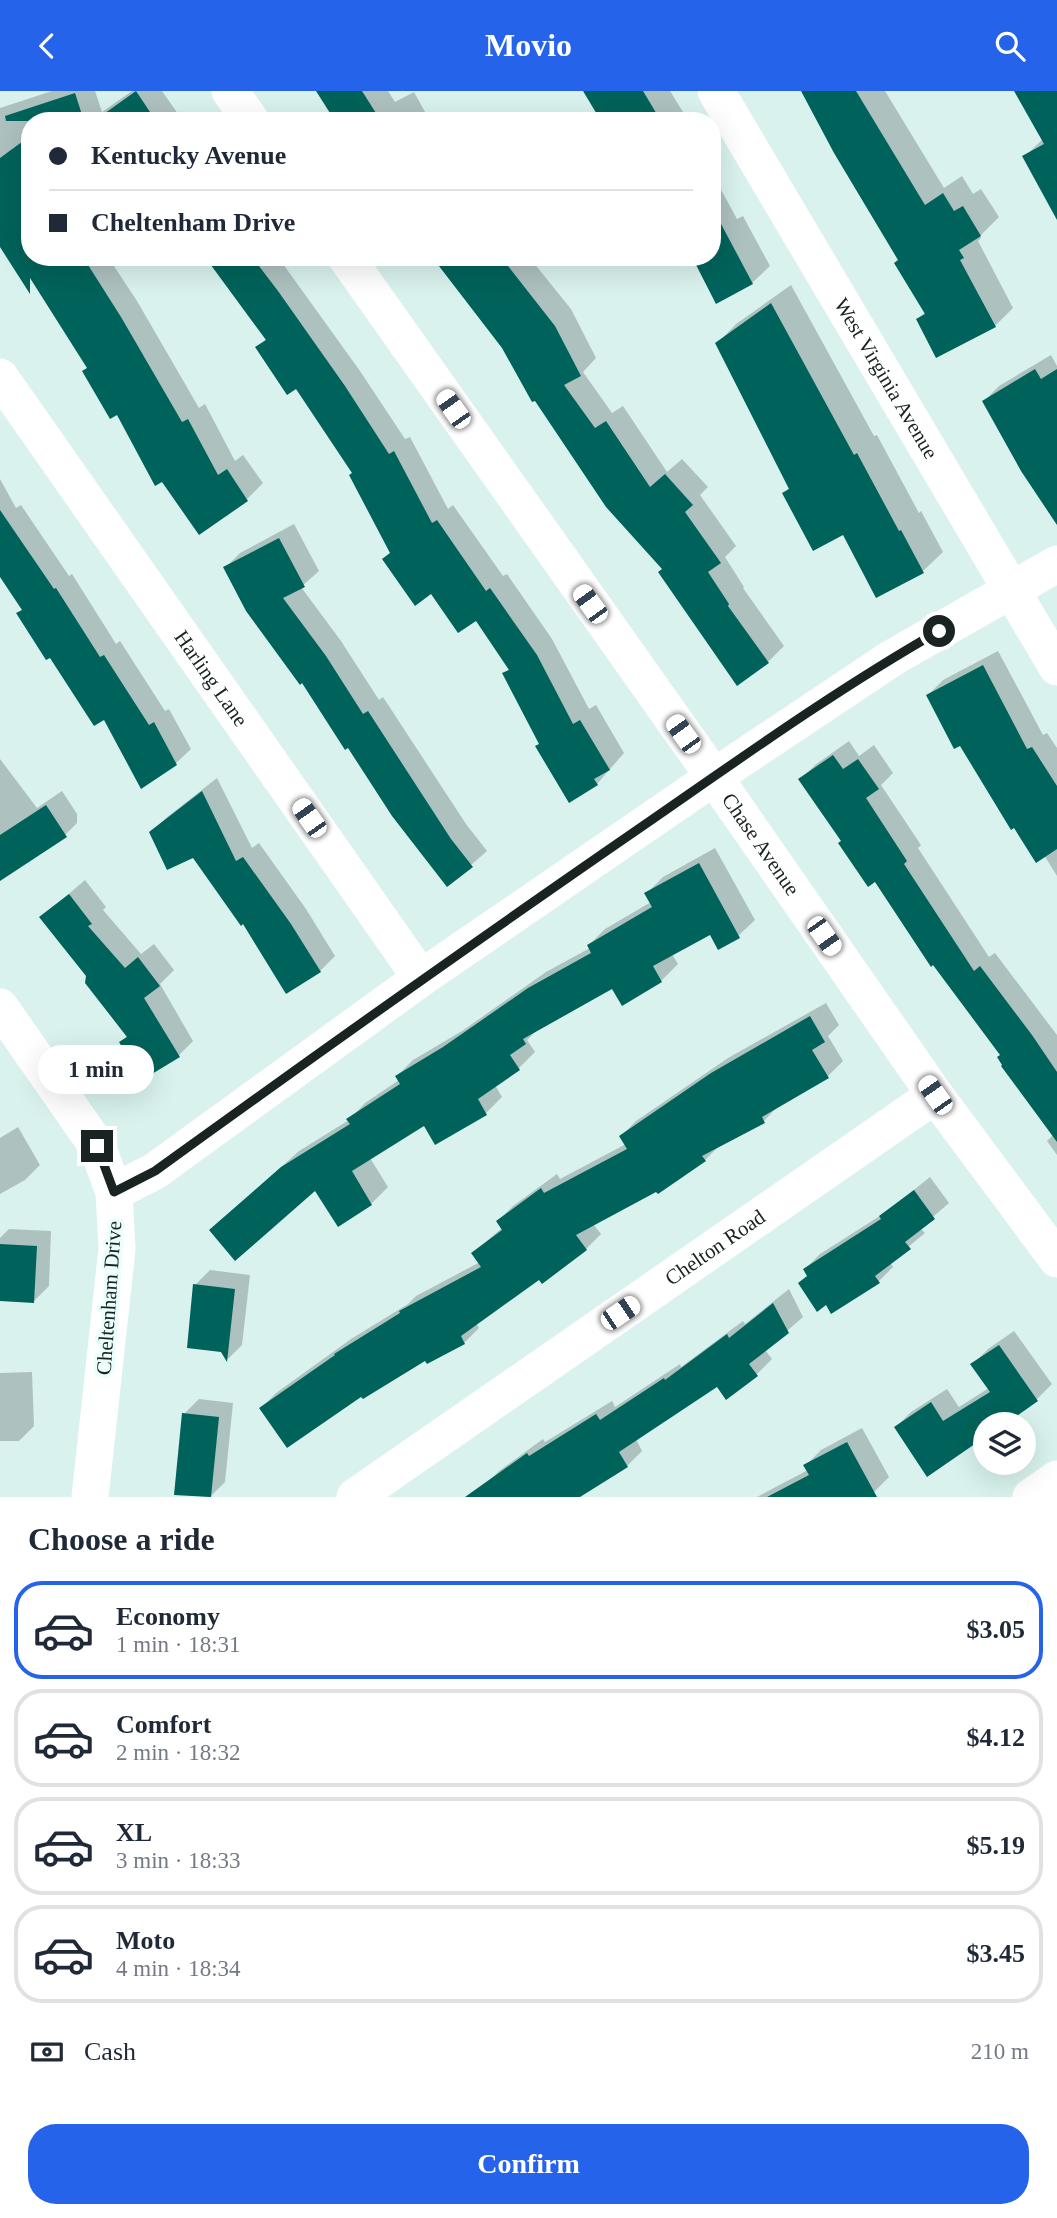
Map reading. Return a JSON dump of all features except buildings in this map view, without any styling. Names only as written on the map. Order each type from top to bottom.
[{"type":"street","points":[[230,91],[245,112]]},
{"type":"street","name":"West Virginia Avenue","points":[[716,91],[1057,667]]},
{"type":"street","name":"Chase Avenue","points":[[352,266],[935,1095],[1057,1259]]},
{"type":"street","name":"Harling Lane","points":[[0,377],[421,978]]},
{"type":"street","points":[[114,1192],[155,1171],[421,978],[892,658],[1057,564]]},
{"type":"street","name":"Cheltenham Drive","points":[[0,1007],[97,1146],[114,1192],[117,1249],[90,1497]]},
{"type":"street","name":"Chelton Road","points":[[355,1497],[935,1095]]},
{"type":"street","points":[[1031,1497],[1057,1479]]},
{"type":"route","points":[[97,1146],[114,1192],[155,1171],[421,978],[892,658],[939,631]]}]
